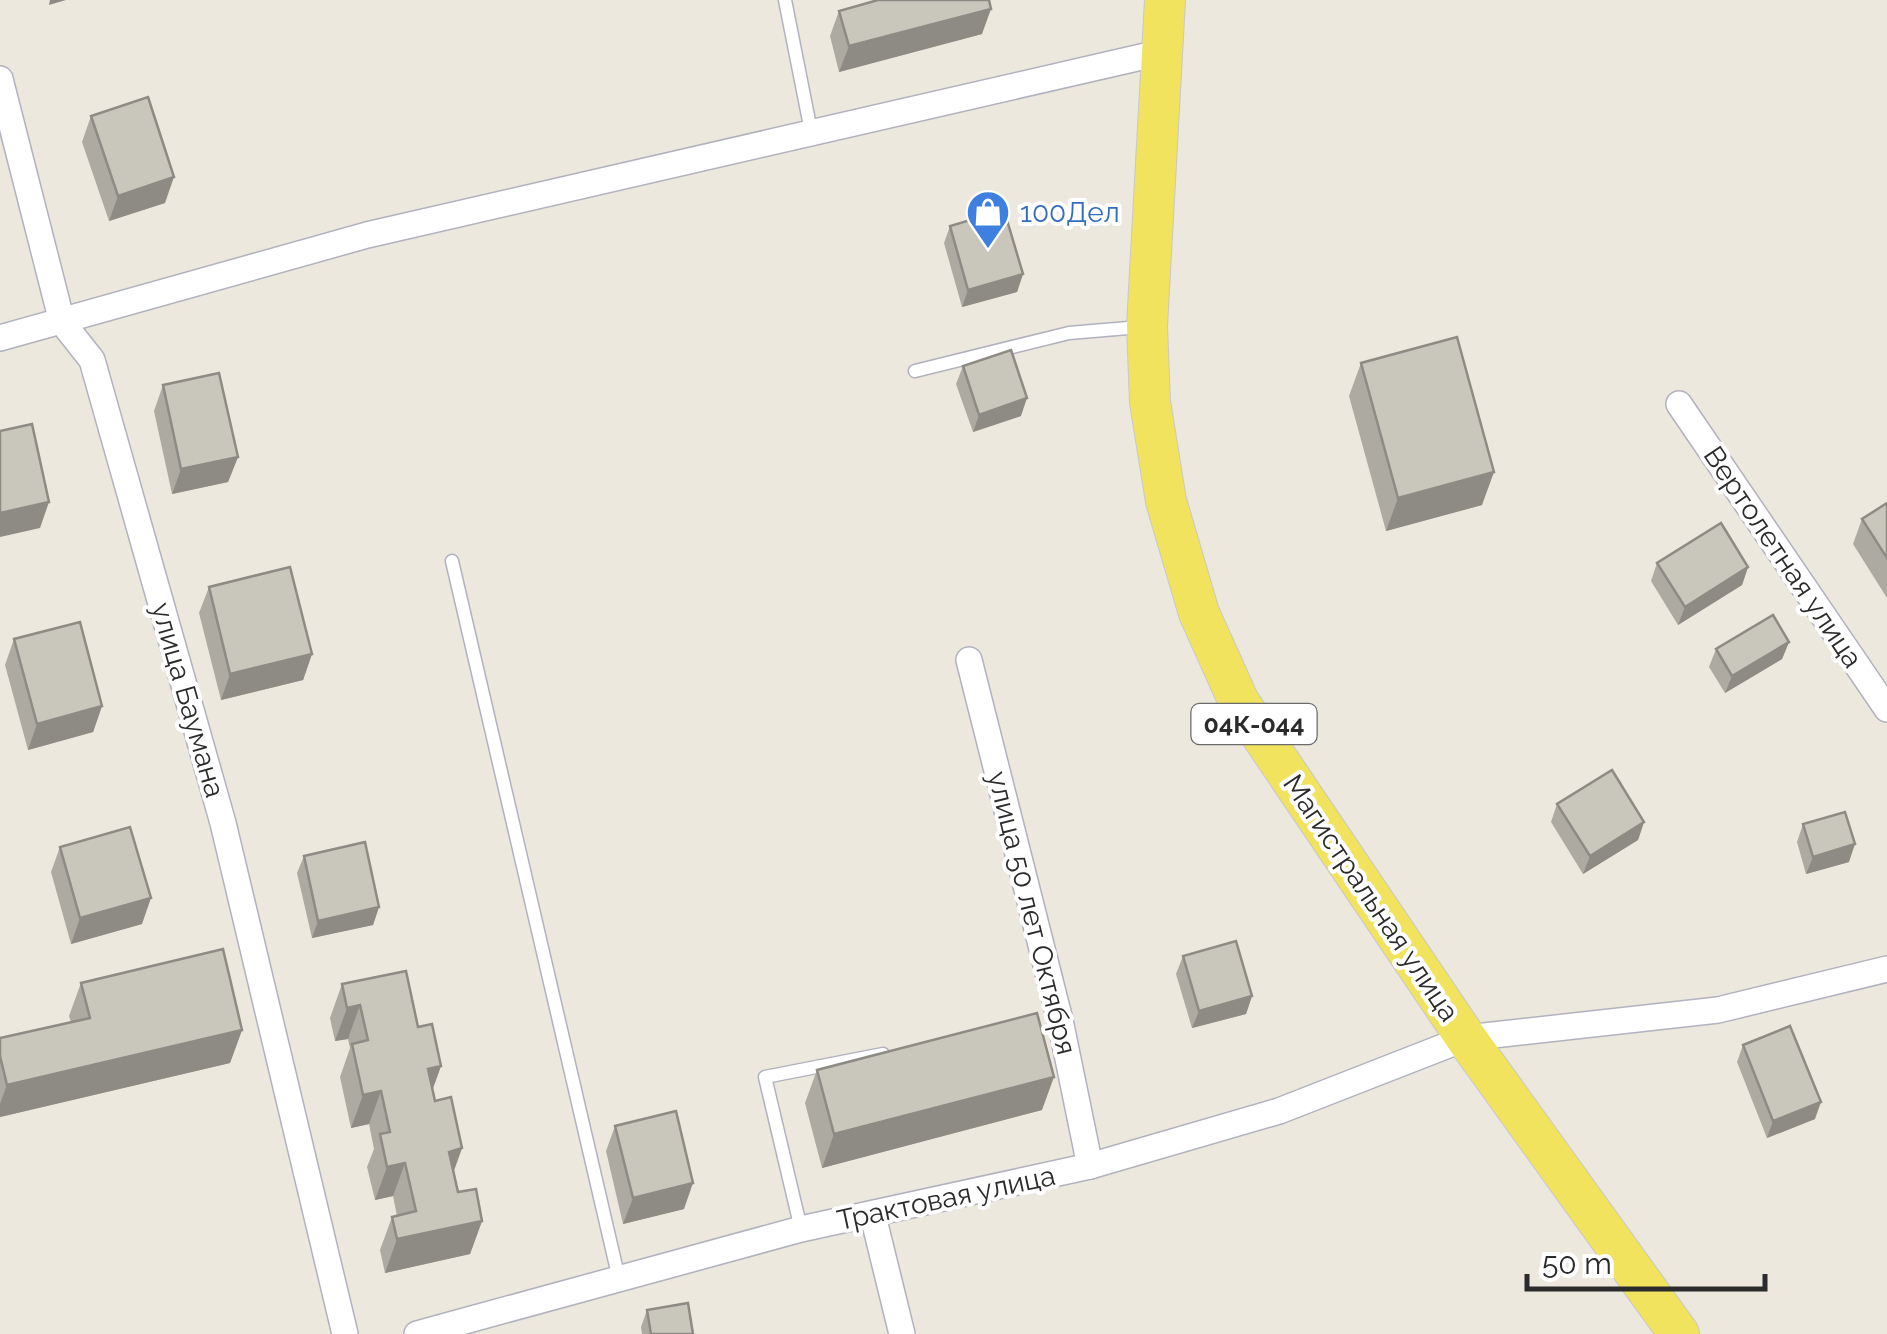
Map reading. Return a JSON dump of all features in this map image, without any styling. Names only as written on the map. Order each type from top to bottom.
[{"type":"main road","name":"Магистральная улица","points":[[1166,0],[1147,326],[1150,402],[1166,501],[1199,613],[1230,684],[1466,1038],[1679,1334]]},
{"type":"street","points":[[0,338],[367,234],[1162,52]]},
{"type":"street","name":"улица Баумана","points":[[0,79],[62,322],[92,360],[223,824],[345,1334]]},
{"type":"street","name":"Вертолетная улица","points":[[1680,404],[1887,709]]},
{"type":"street","name":"улица 50 лет Октября","points":[[970,660],[1050,1022],[1090,1166]]},
{"type":"street","name":"Трактовая улица","points":[[418,1334],[801,1229],[1090,1166],[1279,1111],[1466,1038],[1718,1010],[1887,969]]},
{"type":"street","points":[[873,1216],[902,1334]]},
{"type":"lane","points":[[785,0],[811,131]]},
{"type":"lane","points":[[915,371],[1069,333],[1147,326]]},
{"type":"lane","points":[[452,561],[618,1279]]},
{"type":"lane","points":[[801,1229],[764,1076],[894,1052]]},
{"type":"building","points":[[878,0],[989,0],[991,9],[849,46],[839,11]]},
{"type":"building","points":[[148,97],[174,177],[118,196],[91,116]]},
{"type":"building","points":[[1004,210],[1023,274],[968,290],[950,226]]},
{"type":"building","points":[[1457,337],[1494,472],[1398,498],[1361,363]]},
{"type":"building","points":[[1011,350],[1027,398],[979,415],[963,366]]},
{"type":"building","points":[[219,373],[238,457],[181,469],[163,385]]},
{"type":"building","points":[[32,424],[49,502],[0,513],[0,431]]},
{"type":"building","points":[[1887,503],[1887,558],[1862,519]]},
{"type":"building","points":[[1721,523],[1748,567],[1685,607],[1657,563]]},
{"type":"building","points":[[290,567],[312,654],[230,674],[209,587]]},
{"type":"building","points":[[1773,615],[1789,642],[1732,676],[1716,649]]},
{"type":"building","points":[[80,622],[102,706],[37,724],[14,639]]},
{"type":"building","points":[[1612,770],[1644,822],[1590,856],[1557,804]]},
{"type":"building","points":[[1845,812],[1855,844],[1813,857],[1803,824]]},
{"type":"building","points":[[130,827],[151,898],[80,918],[60,847]]},
{"type":"building","points":[[365,842],[379,907],[318,921],[304,856]]},
{"type":"building","points":[[1236,941],[1252,996],[1199,1011],[1183,956]]},
{"type":"building","points":[[223,949],[242,1030],[7,1085],[0,1038],[90,1018],[81,983]]},
{"type":"building","points":[[406,971],[418,1027],[432,1024],[441,1066],[428,1069],[435,1101],[451,1097],[462,1148],[449,1152],[458,1192],[476,1189],[482,1221],[397,1239],[392,1217],[416,1211],[405,1163],[387,1167],[380,1134],[390,1132],[381,1091],[363,1095],[352,1044],[368,1040],[360,1005],[347,1008],[342,984]]},
{"type":"building","points":[[1037,1013],[1054,1077],[834,1134],[817,1070]]},
{"type":"building","points":[[1790,1026],[1821,1102],[1773,1121],[1743,1045]]},
{"type":"building","points":[[676,1111],[693,1183],[633,1198],[615,1126]]},
{"type":"building","points":[[688,1303],[693,1334],[651,1334],[647,1310]]},
{"type":"place","name":"100Дел","points":[[988,250]]}]
